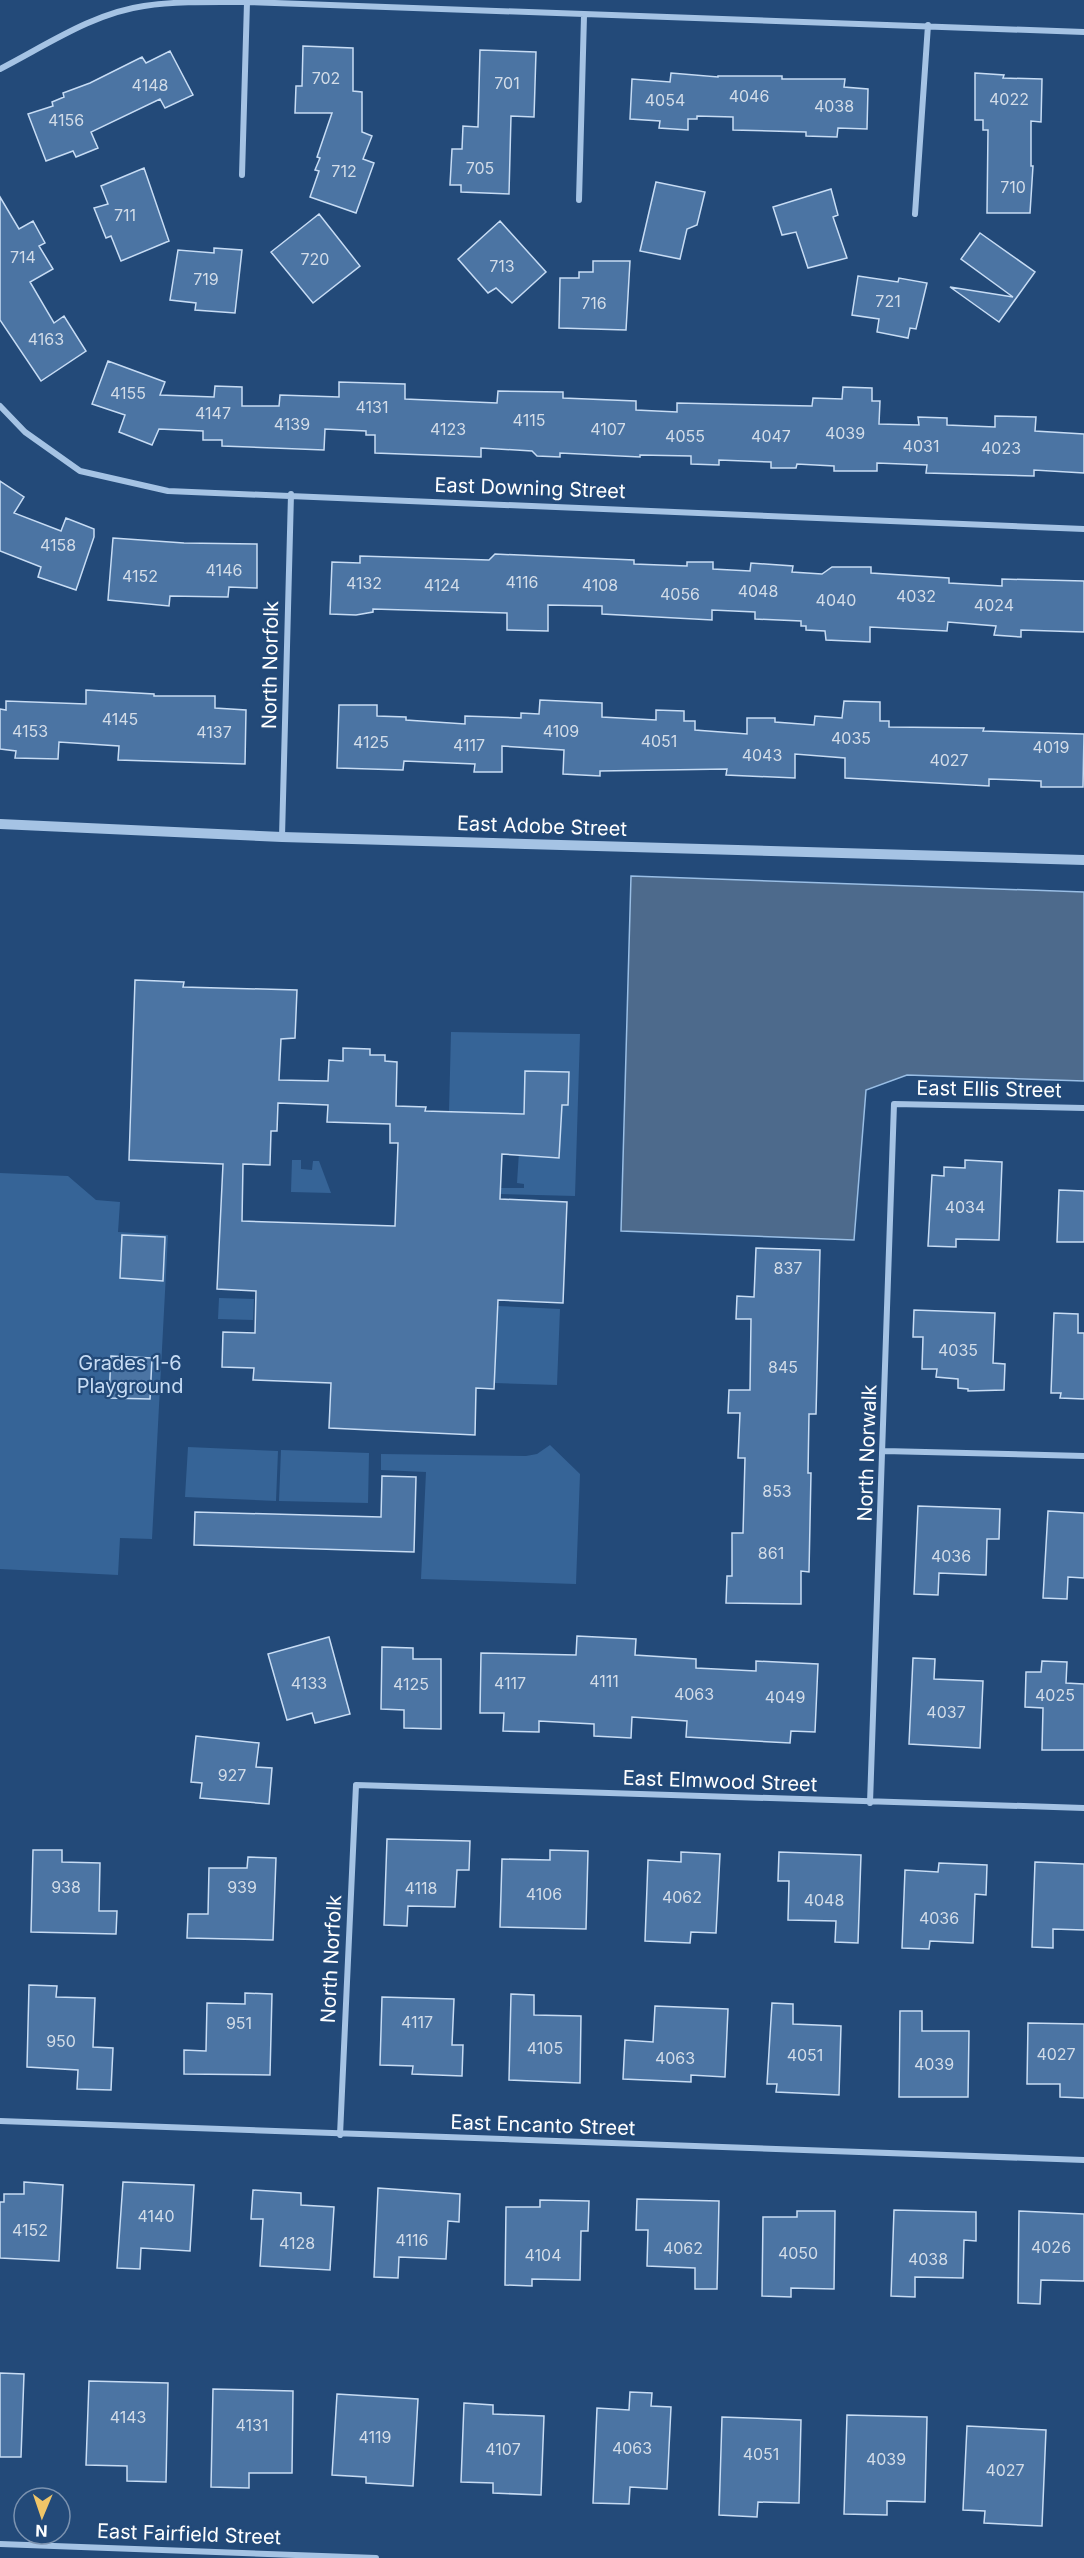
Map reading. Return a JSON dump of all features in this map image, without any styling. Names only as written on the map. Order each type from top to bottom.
[{"type":"street","points":[[242,175],[247,2]]},
{"type":"street","points":[[0,69],[106,16],[143,6],[247,2],[1084,32]]},
{"type":"street","points":[[579,200],[584,15]]},
{"type":"street","points":[[915,214],[928,25]]},
{"type":"street","name":"East Downing Street","points":[[0,406],[25,432],[80,471],[168,491],[291,494],[1084,529]]},
{"type":"street","name":"North Norfolk","points":[[282,837],[291,494]]},
{"type":"street","name":"East Adobe Street","points":[[0,824],[282,837],[1084,860]]},
{"type":"street","name":"East Ellis Street","points":[[894,1104],[1084,1107]]},
{"type":"street","name":"North Norwalk","points":[[870,1803],[884,1451],[894,1104]]},
{"type":"street","points":[[884,1451],[1084,1456]]},
{"type":"street","name":"North Norfolk","points":[[340,2135],[356,1785]]},
{"type":"street","name":"East Elmwood Street","points":[[356,1785],[1084,1808]]},
{"type":"street","name":"East Encanto Street","points":[[0,2121],[1084,2160]]},
{"type":"street","name":"East Fairfield Street","points":[[0,2544],[376,2558]]},
{"type":"green space","points":[[451,1032],[580,1034],[575,1196],[500,1194],[500,1188],[524,1188],[524,1184],[517,1183],[519,1152],[449,1112]]},
{"type":"green space","points":[[292,1160],[301,1160],[301,1169],[312,1170],[313,1161],[319,1161],[331,1193],[291,1192]]},
{"type":"green space","name":"Grades 1-6 Playground","points":[[0,1173],[68,1176],[96,1200],[120,1202],[118,1232],[168,1235],[152,1539],[120,1538],[118,1575],[0,1569]]},
{"type":"green space","points":[[219,1298],[254,1299],[253,1320],[218,1319]]},
{"type":"green space","points":[[497,1306],[560,1309],[557,1385],[494,1383]]},
{"type":"green space","points":[[550,1445],[580,1474],[576,1584],[421,1579],[426,1472],[381,1470],[381,1454],[526,1456],[537,1454]]},
{"type":"green space","points":[[188,1447],[278,1451],[276,1501],[185,1497]]},
{"type":"green space","points":[[281,1450],[369,1453],[368,1503],[279,1501]]},
{"type":"shaded area","points":[[631,876],[1084,892],[1084,1081],[907,1075],[866,1090],[854,1240],[621,1231]]},
{"type":"building","points":[[303,46],[353,48],[353,91],[362,92],[362,132],[372,136],[363,159],[374,163],[356,213],[310,197],[319,171],[315,170],[320,158],[317,157],[332,113],[295,113],[296,86],[302,86]]},
{"type":"building","points":[[480,50],[536,52],[534,117],[511,116],[509,194],[461,192],[461,185],[450,185],[452,149],[462,149],[463,126],[478,127]]},
{"type":"building","points":[[170,51],[193,95],[165,108],[160,99],[91,132],[98,148],[76,157],[73,151],[46,161],[28,114],[53,106],[52,102],[64,97],[63,93],[90,83],[142,57],[146,63]]},
{"type":"building","points":[[671,73],[718,77],[782,76],[782,79],[845,79],[844,87],[868,89],[867,129],[838,128],[837,137],[806,136],[806,132],[733,130],[733,117],[697,116],[697,119],[688,119],[688,130],[659,128],[660,121],[630,119],[632,79],[670,82]]},
{"type":"building","points":[[975,73],[1004,75],[1003,78],[1042,79],[1041,122],[1031,121],[1031,166],[1033,166],[1030,213],[987,213],[988,130],[983,130],[983,120],[975,120]]},
{"type":"building","points":[[144,168],[169,241],[121,261],[111,236],[106,238],[94,208],[108,204],[101,186]]},
{"type":"building","points":[[656,182],[705,192],[697,225],[687,229],[680,259],[640,251]]},
{"type":"building","points":[[831,189],[838,215],[833,217],[847,258],[808,268],[796,232],[782,235],[773,207]]},
{"type":"building","points":[[0,197],[19,229],[33,221],[45,243],[39,246],[53,269],[30,282],[54,323],[64,316],[86,351],[41,381],[0,320]]},
{"type":"building","points":[[319,214],[360,266],[313,303],[271,252]]},
{"type":"building","points":[[500,221],[546,272],[512,303],[496,288],[488,293],[458,259]]},
{"type":"building","points":[[980,233],[1035,272],[999,322],[950,287],[1013,297],[961,259]]},
{"type":"building","points":[[214,248],[242,250],[235,313],[195,310],[196,303],[170,300],[178,250],[214,253]]},
{"type":"building","points":[[593,261],[630,261],[626,330],[559,328],[560,278],[579,278],[579,272],[593,272]]},
{"type":"building","points":[[858,276],[898,282],[899,278],[927,283],[916,329],[910,328],[908,338],[877,332],[879,319],[852,315]]},
{"type":"building","points":[[108,361],[165,382],[160,395],[214,397],[215,386],[242,387],[242,406],[279,406],[280,395],[339,397],[339,382],[405,384],[405,399],[497,403],[498,391],[563,392],[563,398],[636,401],[636,410],[677,412],[677,403],[812,406],[813,398],[842,399],[843,387],[872,388],[872,401],[880,401],[879,424],[919,425],[918,417],[947,418],[947,425],[995,427],[995,416],[1036,417],[1035,431],[1084,434],[1084,473],[1034,470],[1034,476],[926,473],[927,465],[877,463],[877,471],[834,471],[834,466],[797,464],[796,468],[771,468],[771,462],[719,460],[719,465],[691,464],[691,456],[640,455],[640,457],[560,453],[560,457],[537,456],[532,451],[481,448],[481,457],[375,453],[375,435],[366,435],[366,431],[325,429],[324,450],[222,446],[222,440],[203,440],[203,431],[159,429],[152,445],[119,432],[125,415],[92,404]]},
{"type":"building","points":[[0,481],[24,497],[14,513],[61,531],[66,518],[94,529],[94,537],[76,590],[38,577],[41,567],[0,551]]},
{"type":"building","points":[[113,538],[184,543],[257,544],[257,588],[229,587],[228,597],[170,596],[169,606],[108,600]]},
{"type":"building","points":[[495,554],[634,560],[634,564],[687,566],[687,562],[713,562],[713,569],[750,571],[751,563],[793,566],[792,572],[822,574],[832,567],[871,567],[871,573],[949,578],[949,583],[1002,586],[1002,579],[1084,581],[1084,632],[1021,630],[1021,637],[994,635],[996,626],[948,622],[947,631],[870,627],[870,642],[826,640],[825,631],[806,630],[806,626],[801,626],[801,621],[755,619],[755,612],[712,610],[712,620],[602,614],[602,606],[548,605],[548,631],[507,630],[507,613],[373,609],[373,612],[356,615],[330,614],[332,562],[360,563],[360,556],[489,560]]},
{"type":"building","points":[[86,690],[154,694],[154,696],[215,696],[215,708],[246,710],[245,764],[118,760],[119,746],[59,742],[58,759],[15,758],[16,751],[0,749],[0,709],[6,710],[6,701],[86,704]]},
{"type":"building","points":[[540,700],[602,703],[602,717],[656,720],[656,710],[684,711],[684,721],[695,721],[695,730],[747,734],[747,718],[775,718],[775,722],[814,725],[815,716],[842,718],[844,701],[880,702],[880,721],[889,721],[889,727],[984,728],[983,731],[1084,734],[1083,787],[1041,787],[1041,781],[989,779],[989,786],[845,778],[845,758],[795,754],[795,778],[726,775],[727,769],[600,771],[600,776],[563,774],[564,750],[502,746],[502,772],[474,772],[475,764],[404,761],[403,770],[337,768],[339,705],[377,705],[377,716],[465,724],[465,716],[521,718],[521,713],[539,714]]},
{"type":"building","points":[[135,980],[184,982],[183,987],[297,990],[295,1038],[281,1039],[279,1080],[328,1081],[329,1060],[343,1061],[343,1048],[370,1049],[370,1055],[385,1055],[385,1061],[397,1062],[396,1106],[426,1107],[425,1111],[524,1114],[525,1071],[569,1072],[568,1105],[562,1105],[559,1158],[502,1154],[500,1199],[567,1202],[563,1303],[498,1300],[494,1389],[476,1388],[475,1435],[329,1428],[331,1383],[253,1380],[254,1368],[222,1367],[223,1332],[255,1333],[256,1291],[217,1289],[223,1164],[129,1160]],"holes":[[[278,1103],[328,1105],[327,1122],[390,1124],[390,1143],[398,1143],[395,1226],[242,1221],[243,1164],[270,1165],[271,1131],[277,1131]]]},
{"type":"building","points":[[965,1160],[1002,1162],[999,1240],[956,1239],[956,1247],[928,1246],[932,1175],[944,1176],[944,1167],[965,1168]]},
{"type":"building","points":[[1059,1190],[1084,1191],[1084,1242],[1057,1242]]},
{"type":"building","points":[[122,1235],[165,1237],[163,1281],[120,1278]]},
{"type":"building","points":[[756,1248],[820,1250],[816,1414],[809,1414],[808,1473],[811,1473],[809,1572],[801,1571],[801,1604],[726,1603],[727,1576],[732,1576],[732,1533],[743,1533],[745,1458],[738,1458],[740,1413],[728,1413],[729,1390],[750,1390],[751,1319],[736,1319],[737,1296],[754,1297]]},
{"type":"building","points":[[914,1310],[995,1313],[993,1363],[1005,1364],[1004,1390],[968,1391],[968,1389],[958,1388],[958,1379],[936,1377],[937,1369],[922,1369],[923,1337],[913,1337]]},
{"type":"building","points":[[1054,1313],[1078,1314],[1078,1333],[1084,1333],[1084,1399],[1060,1398],[1061,1393],[1051,1393]]},
{"type":"building","points":[[111,1356],[152,1358],[150,1399],[109,1398]]},
{"type":"building","points":[[382,1476],[416,1477],[414,1552],[194,1545],[195,1512],[381,1517]]},
{"type":"building","points":[[918,1506],[1000,1509],[999,1539],[987,1539],[986,1575],[939,1573],[938,1595],[914,1594]]},
{"type":"building","points":[[1048,1511],[1084,1513],[1084,1578],[1068,1577],[1067,1599],[1043,1598]]},
{"type":"building","points":[[577,1636],[636,1639],[635,1655],[696,1659],[696,1668],[756,1671],[756,1661],[818,1664],[815,1732],[791,1731],[790,1743],[686,1737],[687,1721],[632,1717],[631,1738],[594,1736],[594,1724],[539,1721],[539,1732],[503,1731],[504,1713],[480,1713],[481,1653],[576,1655]]},
{"type":"building","points":[[329,1637],[350,1714],[315,1723],[312,1713],[287,1720],[268,1654]]},
{"type":"building","points":[[382,1647],[413,1648],[413,1659],[441,1659],[441,1729],[404,1728],[404,1710],[381,1709]]},
{"type":"building","points":[[913,1658],[935,1659],[934,1679],[983,1681],[980,1748],[909,1744]]},
{"type":"building","points":[[1042,1661],[1067,1662],[1066,1683],[1084,1684],[1084,1750],[1042,1750],[1043,1708],[1025,1707],[1026,1672],[1041,1672]]},
{"type":"building","points":[[196,1736],[259,1743],[256,1767],[272,1768],[269,1804],[200,1798],[202,1783],[191,1782]]},
{"type":"building","points":[[387,1839],[470,1841],[469,1870],[457,1870],[455,1907],[408,1906],[407,1926],[384,1925]]},
{"type":"building","points":[[33,1850],[62,1850],[62,1862],[100,1863],[99,1911],[117,1911],[116,1934],[31,1932]]},
{"type":"building","points":[[550,1850],[588,1851],[586,1929],[500,1927],[502,1859],[550,1860]]},
{"type":"building","points":[[681,1852],[720,1854],[716,1933],[691,1932],[690,1943],[645,1941],[648,1860],[681,1862]]},
{"type":"building","points":[[779,1852],[861,1855],[858,1943],[835,1942],[836,1921],[788,1920],[789,1881],[778,1881]]},
{"type":"building","points":[[248,1857],[276,1858],[273,1940],[187,1938],[188,1914],[208,1914],[209,1868],[247,1868]]},
{"type":"building","points":[[1035,1862],[1084,1864],[1084,1930],[1053,1929],[1053,1948],[1032,1947]]},
{"type":"building","points":[[939,1863],[987,1865],[986,1895],[975,1894],[973,1943],[930,1941],[929,1949],[902,1948],[905,1870],[938,1872]]},
{"type":"building","points":[[29,1985],[57,1986],[56,1997],[95,1998],[93,2047],[113,2048],[111,2090],[77,2089],[78,2070],[27,2067]]},
{"type":"building","points":[[245,1993],[272,1994],[270,2075],[184,2074],[184,2050],[206,2051],[207,2003],[245,2004]]},
{"type":"building","points":[[511,1994],[534,1995],[534,2015],[581,2016],[580,2083],[509,2080]]},
{"type":"building","points":[[382,1997],[454,1999],[452,2045],[463,2045],[462,2076],[412,2074],[413,2066],[380,2065]]},
{"type":"building","points":[[772,2003],[793,2004],[793,2024],[841,2026],[839,2095],[776,2092],[777,2084],[767,2084]]},
{"type":"building","points":[[655,2006],[728,2009],[725,2077],[691,2075],[691,2082],[623,2079],[625,2040],[653,2042]]},
{"type":"building","points":[[900,2011],[922,2011],[922,2031],[969,2031],[968,2097],[899,2097]]},
{"type":"building","points":[[1028,2023],[1084,2024],[1084,2098],[1060,2097],[1060,2084],[1027,2084]]},
{"type":"building","points":[[24,2182],[63,2185],[59,2261],[0,2258],[0,2202],[4,2202],[4,2194],[24,2194]]},
{"type":"building","points":[[123,2182],[194,2185],[190,2251],[141,2248],[140,2269],[117,2268]]},
{"type":"building","points":[[378,2188],[460,2194],[459,2222],[448,2221],[446,2259],[399,2257],[398,2278],[374,2277]]},
{"type":"building","points":[[253,2190],[301,2193],[301,2205],[334,2207],[330,2270],[260,2266],[263,2219],[251,2219]]},
{"type":"building","points":[[637,2199],[719,2201],[717,2289],[695,2289],[695,2268],[647,2266],[648,2230],[636,2230]]},
{"type":"building","points":[[540,2200],[589,2201],[588,2231],[581,2231],[580,2280],[532,2279],[532,2286],[505,2285],[506,2207],[540,2207]]},
{"type":"building","points":[[894,2210],[976,2212],[976,2241],[964,2240],[963,2278],[915,2277],[915,2297],[891,2296]]},
{"type":"building","points":[[797,2211],[835,2211],[834,2289],[791,2288],[791,2297],[762,2296],[763,2217],[797,2217]]},
{"type":"building","points":[[1019,2211],[1084,2214],[1084,2281],[1041,2280],[1040,2304],[1018,2303]]},
{"type":"building","points":[[0,2373],[24,2374],[21,2457],[0,2457]]},
{"type":"building","points":[[89,2381],[168,2383],[166,2482],[127,2481],[127,2466],[86,2465]]},
{"type":"building","points":[[213,2389],[293,2391],[292,2473],[249,2473],[249,2488],[211,2487]]},
{"type":"building","points":[[630,2392],[652,2393],[651,2406],[671,2407],[667,2489],[630,2487],[629,2504],[593,2503],[597,2408],[629,2410]]},
{"type":"building","points":[[337,2394],[418,2399],[413,2486],[366,2483],[366,2477],[332,2475]]},
{"type":"building","points":[[464,2403],[493,2405],[493,2414],[544,2416],[541,2495],[493,2493],[493,2483],[461,2482]]},
{"type":"building","points":[[847,2415],[927,2417],[925,2502],[887,2501],[887,2515],[844,2514]]},
{"type":"building","points":[[722,2417],[801,2420],[799,2503],[758,2502],[757,2517],[719,2515]]},
{"type":"building","points":[[967,2426],[1046,2430],[1042,2526],[984,2523],[985,2511],[963,2510]]}]
